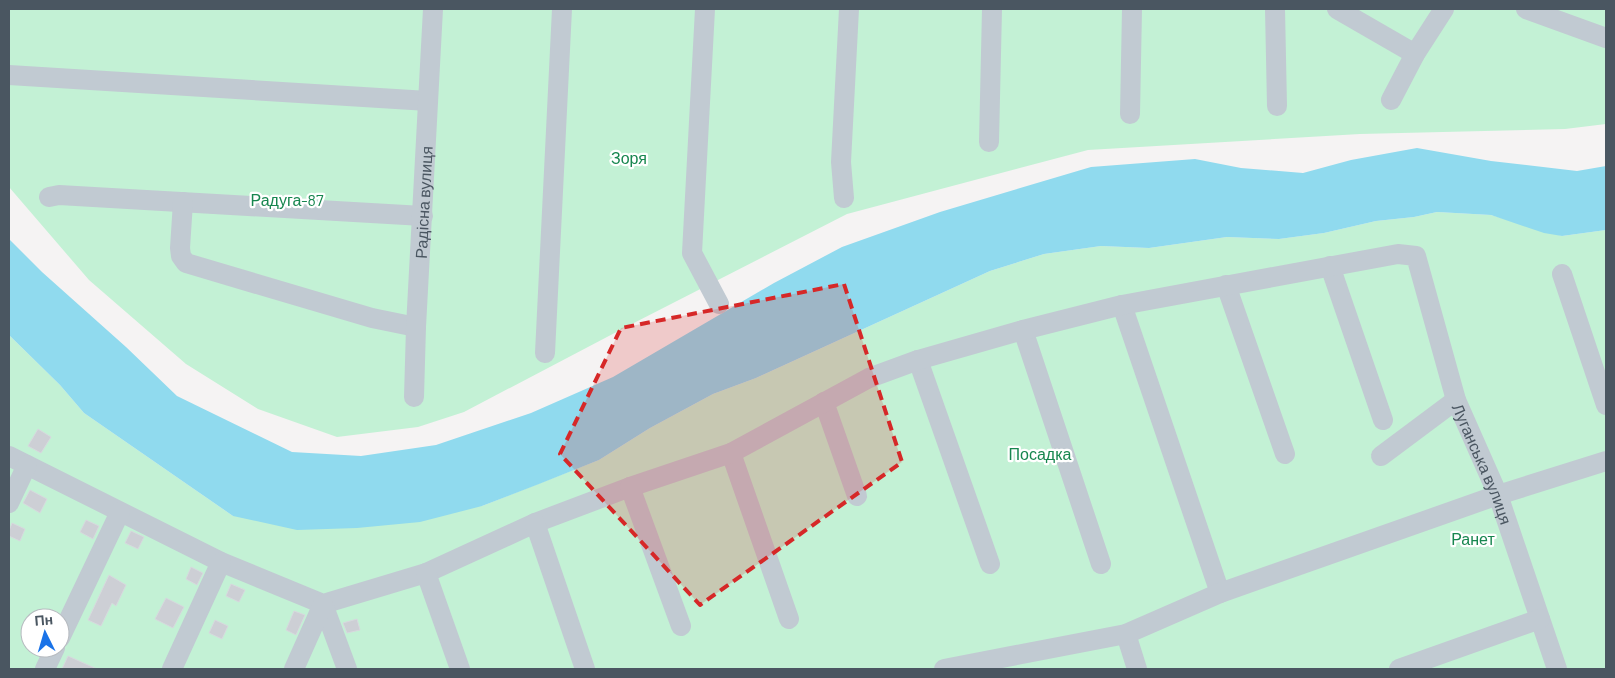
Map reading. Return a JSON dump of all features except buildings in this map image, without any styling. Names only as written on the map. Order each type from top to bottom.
[{"type":"street","name":"Радісна вулиця","points":[[414,397],[433,9]]},
{"type":"street","points":[[545,353],[562,9]]},
{"type":"street","points":[[705,9],[692,253],[719,304]]},
{"type":"street","points":[[844,198],[841,162],[849,9]]},
{"type":"street","points":[[989,142],[992,9]]},
{"type":"street","points":[[1130,114],[1132,9]]},
{"type":"street","points":[[1275,9],[1277,106]]},
{"type":"street","points":[[1337,9],[1415,54]]},
{"type":"street","points":[[1391,100],[1415,54],[1444,9]]},
{"type":"street","points":[[1526,9],[1606,38]]},
{"type":"street","points":[[9,75],[428,101]]},
{"type":"street","points":[[49,197],[59,194],[422,216]]},
{"type":"street","points":[[183,202],[180,248],[181,256],[186,263],[372,318],[416,327]]},
{"type":"street","name":"Луганська вулиця","points":[[1330,266],[1398,254],[1416,256],[1456,400],[1498,495],[1557,669]]},
{"type":"street","points":[[9,456],[221,562],[323,604],[426,573],[535,523],[630,487],[731,453],[869,378],[918,360],[1023,330],[1122,305],[1330,266],[1383,420]]},
{"type":"street","points":[[1562,274],[1606,405]]},
{"type":"street","points":[[1226,285],[1285,454]]},
{"type":"street","points":[[1122,305],[1220,592]]},
{"type":"street","points":[[1023,330],[1101,564]]},
{"type":"street","points":[[918,360],[990,564]]},
{"type":"street","points":[[1381,456],[1456,400]]},
{"type":"street","points":[[824,402],[856,496]]},
{"type":"street","points":[[731,453],[789,619]]},
{"type":"street","points":[[944,669],[1126,634],[1220,592],[1498,495],[1606,461]]},
{"type":"street","points":[[9,503],[27,465]]},
{"type":"street","points":[[630,487],[681,626]]},
{"type":"street","points":[[70,617],[120,512]]},
{"type":"street","points":[[535,523],[585,669]]},
{"type":"street","points":[[172,669],[221,562]]},
{"type":"street","points":[[426,573],[460,669]]},
{"type":"street","points":[[294,669],[323,604]]},
{"type":"street","points":[[323,604],[346,669]]},
{"type":"street","points":[[1399,669],[1540,619]]},
{"type":"street","points":[[1126,634],[1136,669]]},
{"type":"highlighted area","points":[[844,284],[902,462],[700,605],[560,454],[621,328]]},
{"type":"green space","points":[[9,9],[1606,9],[1606,124],[1565,129],[1360,134],[1088,150],[847,214],[464,412],[418,427],[337,437],[258,409],[186,364],[89,280],[9,187]]},
{"type":"green space","name":"Посадка","points":[[1437,212],[1491,215],[1562,236],[1606,230],[1606,669],[9,669],[9,335],[60,385],[84,413],[233,516],[482,506],[599,460],[650,428],[713,394],[756,378],[990,271],[1044,254],[1101,246],[1149,248],[1227,237],[1279,239],[1324,233],[1376,221],[1414,217]]},
{"type":"water","points":[[1417,148],[1491,161],[1577,171],[1606,166],[1606,230],[1562,236],[1544,233],[1491,215],[1437,212],[1414,217],[1376,221],[1324,233],[1279,239],[1227,237],[1149,248],[1101,246],[1044,254],[990,271],[756,378],[713,394],[650,428],[599,460],[482,506],[420,522],[357,528],[297,530],[233,516],[84,413],[60,385],[9,335],[9,239],[42,272],[126,347],[177,396],[292,452],[361,456],[436,445],[531,413],[613,377],[774,283],[842,247],[940,212],[1091,167],[1195,159],[1241,168],[1303,173],[1351,160]]},
{"type":"park label","name":"Зоря","points":[[629,157]]},
{"type":"park label","name":"Радуга-87","points":[[287,199]]},
{"type":"park label","name":"Ранет","points":[[1473,538]]}]
